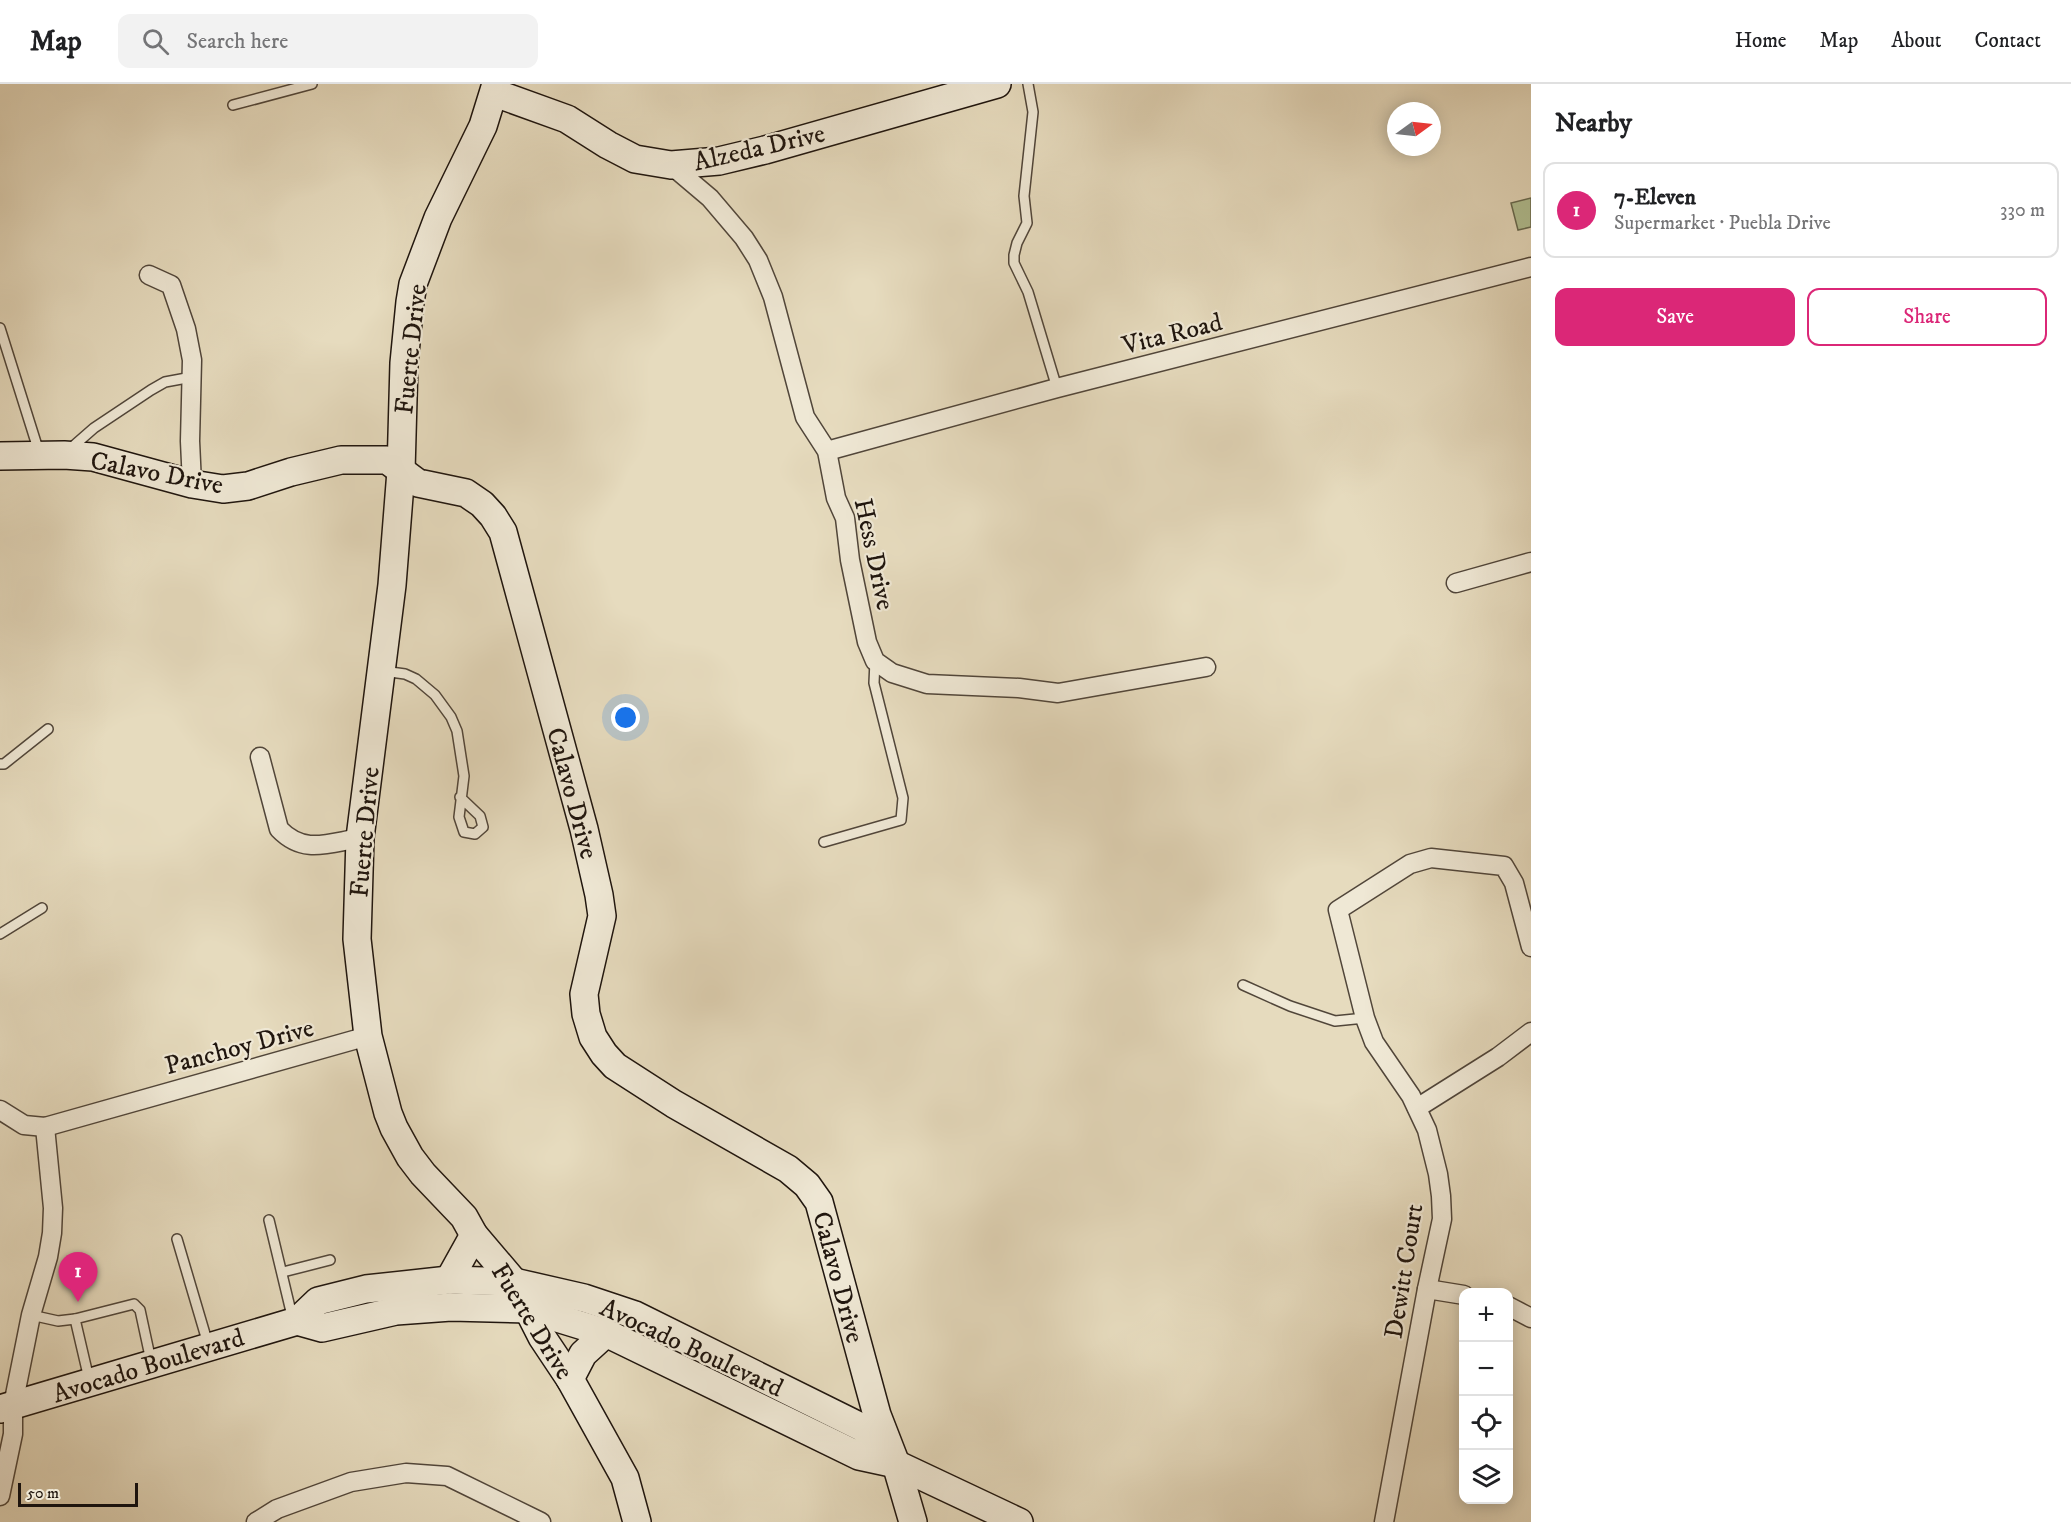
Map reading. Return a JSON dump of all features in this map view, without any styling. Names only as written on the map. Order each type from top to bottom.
[{"type":"main road","name":"Alzeda Drive","points":[[496,89],[567,119],[635,159],[671,165],[719,160],[765,150],[997,84]]},
{"type":"main road","name":"Fuerte Drive","points":[[496,89],[483,126],[438,218],[413,284],[410,302],[404,363],[401,471],[392,585],[360,838],[357,939],[368,1036],[388,1113],[402,1143],[423,1174],[464,1217],[474,1235],[514,1282],[542,1337],[570,1379],[626,1478],[637,1522]]},
{"type":"main road","name":"Calavo Drive","points":[[0,456],[93,457],[192,484],[224,489],[248,486],[340,460],[387,460],[418,483],[466,493],[482,504],[493,516],[503,532],[584,829],[599,895],[602,916],[584,994],[586,1014],[593,1037],[615,1066],[788,1169],[807,1185],[819,1202],[877,1415],[896,1464],[913,1522]]},
{"type":"main road","points":[[449,1280],[474,1235]]},
{"type":"main road","name":"Avocado Boulevard","points":[[7,1407],[295,1322],[318,1301],[366,1289],[449,1280],[514,1282],[584,1298],[634,1315],[863,1428],[896,1464]]},
{"type":"main road","name":"Avocado Boulevard","points":[[295,1322],[322,1328],[396,1311],[452,1307],[528,1309],[606,1334],[859,1456],[896,1464],[1019,1522]]},
{"type":"main road","points":[[570,1379],[583,1354],[606,1334]]},
{"type":"street","name":"Hess Drive","points":[[671,165],[710,198],[744,238],[758,260],[773,297],[805,417],[827,450],[836,498],[845,518],[850,560],[867,642],[875,661]]},
{"type":"street","name":"Vita Road","points":[[827,450],[1057,388],[1531,267]]},
{"type":"street","points":[[149,275],[171,285],[186,329],[192,360],[190,441],[192,484]]},
{"type":"street","points":[[1456,583],[1531,562]]},
{"type":"street","points":[[875,661],[892,673],[927,684],[1019,688],[1058,693],[1206,667]]},
{"type":"street","points":[[260,757],[279,829],[285,836],[307,846],[360,838]]},
{"type":"street","name":"Dewitt Court","points":[[1384,1522],[1442,1219],[1441,1196],[1434,1152],[1417,1108],[1374,1042],[1365,1018],[1338,910],[1410,864],[1431,858],[1504,866],[1514,883],[1531,947]]},
{"type":"street","points":[[1417,1108],[1498,1057],[1531,1032]]},
{"type":"street","name":"Panchoy Drive","points":[[45,1127],[368,1036]]},
{"type":"street","points":[[0,1110],[24,1125],[45,1127],[53,1208],[48,1257],[7,1407],[13,1434],[0,1496]]},
{"type":"street","points":[[1427,1289],[1459,1294]]},
{"type":"street","points":[[1513,1308],[1531,1318]]},
{"type":"street","points":[[256,1522],[277,1509],[351,1482],[406,1473],[447,1476],[541,1522]]},
{"type":"lane","points":[[233,105],[312,84]]},
{"type":"lane","points":[[1028,84],[1033,112],[1024,196],[1027,223],[1017,243],[1014,263],[1028,292],[1057,388]]},
{"type":"lane","points":[[0,328],[52,455],[165,382],[192,377]]},
{"type":"lane","points":[[824,842],[901,820],[903,798],[874,683],[875,661]]},
{"type":"lane","points":[[380,671],[405,674],[426,686],[443,704],[457,731],[464,776],[460,797]]},
{"type":"lane","points":[[0,764],[4,764],[29,746],[48,729]]},
{"type":"lane","points":[[0,934],[42,908]]},
{"type":"lane","points":[[1243,985],[1290,1006],[1335,1021],[1365,1018]]},
{"type":"lane","points":[[269,1220],[295,1322]]},
{"type":"lane","points":[[177,1239],[209,1346]]},
{"type":"lane","points":[[283,1272],[330,1260]]},
{"type":"lane","points":[[31,1315],[58,1321],[134,1304],[140,1310],[152,1364]]},
{"type":"lane","points":[[75,1319],[90,1382]]},
{"type":"green space","points":[[1531,198],[1531,227],[1518,230],[1511,203]]},
{"type":"place","name":"7-Eleven","points":[[78,1302]]}]
